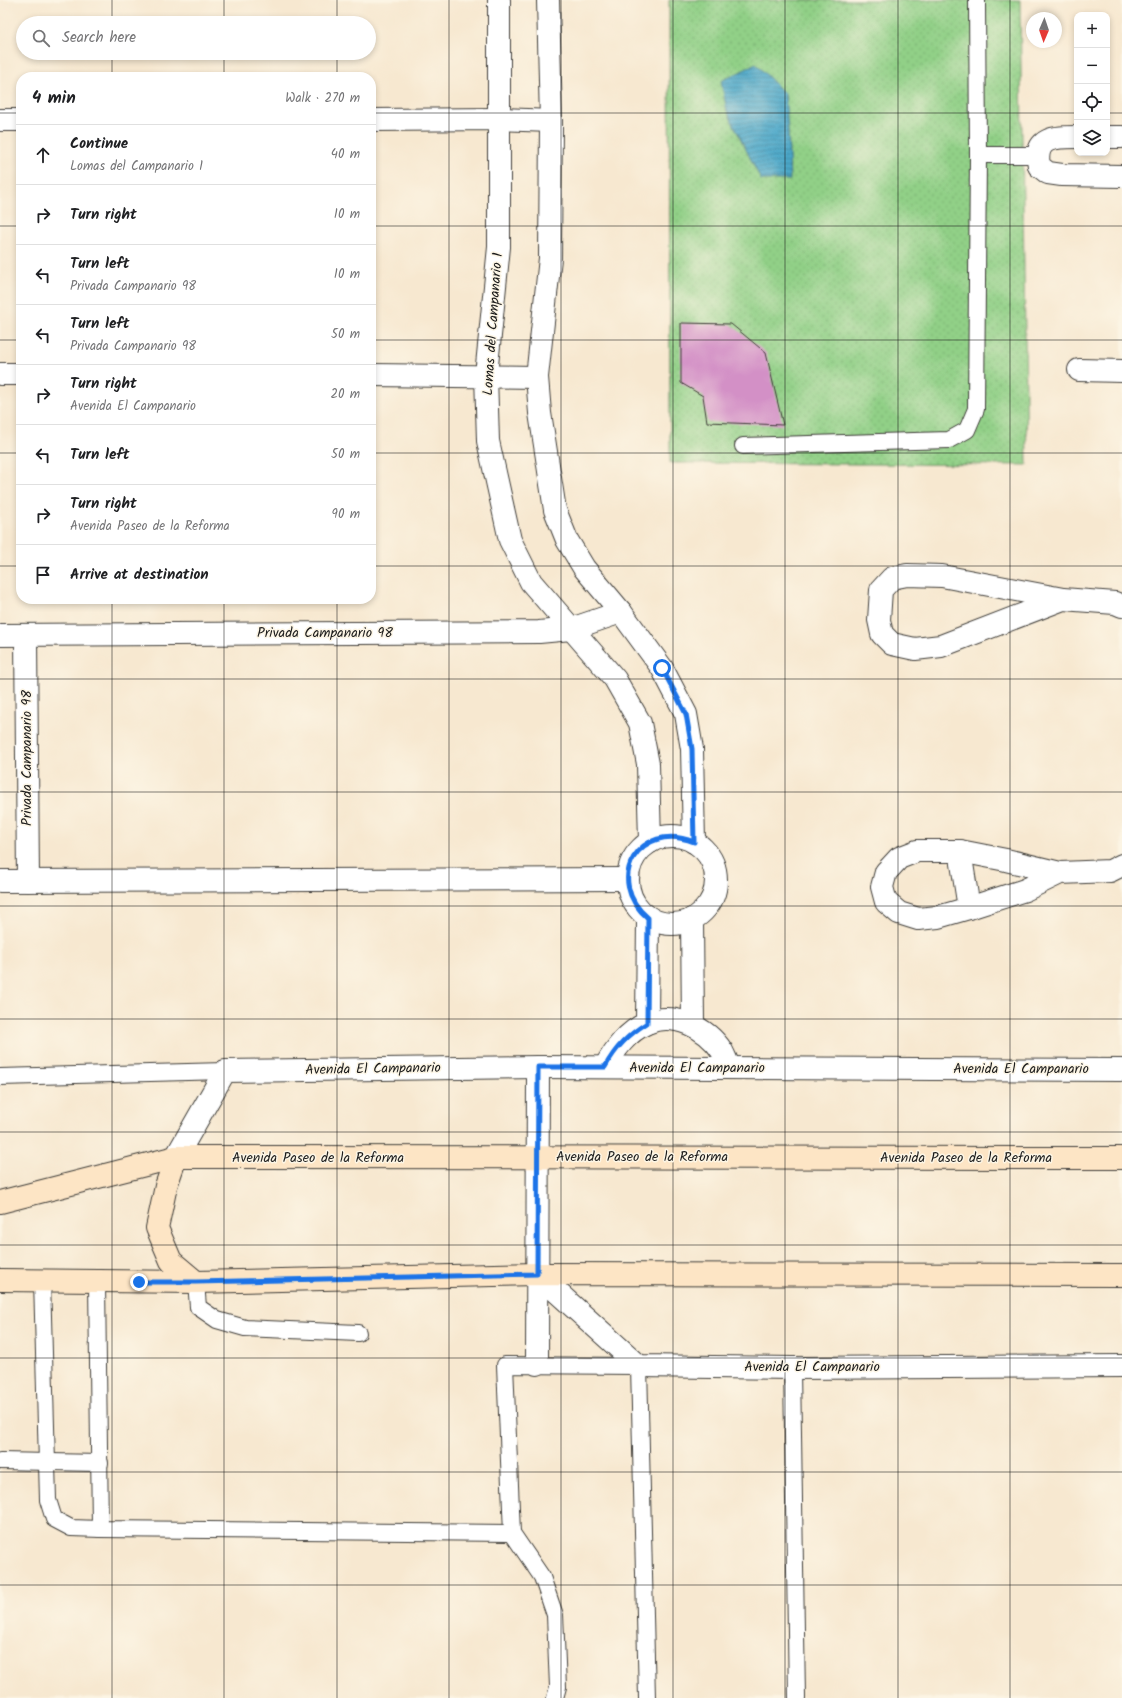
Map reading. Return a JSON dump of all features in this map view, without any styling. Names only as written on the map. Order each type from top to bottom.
[{"type":"street","name":"Lomas del Campanario 1","points":[[499,0],[499,247],[486,376],[488,441],[510,540],[531,582],[615,679],[640,723],[648,764],[650,842]]},
{"type":"street","points":[[548,0],[551,121],[550,258],[537,377],[540,413],[555,510],[567,540],[584,568],[621,612],[662,668],[686,714],[692,749],[694,842]]},
{"type":"street","points":[[0,120],[16,120]]},
{"type":"street","points":[[376,120],[551,121]]},
{"type":"street","points":[[1074,137],[1062,137],[1048,140],[1040,146],[1037,155],[1039,166],[1048,172],[1062,175],[1122,176]]},
{"type":"street","points":[[1110,137],[1122,137]]},
{"type":"street","points":[[1079,370],[1122,371]]},
{"type":"street","points":[[0,374],[16,374]]},
{"type":"street","points":[[376,375],[537,377]]},
{"type":"street","points":[[1063,599],[941,646],[914,649],[892,644],[882,634],[879,620],[881,590],[892,578],[907,575],[942,576],[1063,599],[1120,603]]},
{"type":"street","name":"Privada Campanario 98","points":[[0,635],[539,632],[571,629],[621,612]]},
{"type":"street","name":"Privada Campanario 98","points":[[26,634],[28,881]]},
{"type":"street","points":[[672,836],[694,842],[708,855],[715,872],[714,891],[706,908],[692,920],[677,924],[662,923],[648,918],[634,903],[630,894],[627,879],[630,864],[638,851],[650,842],[661,837],[672,836]]},
{"type":"street","points":[[1060,873],[1025,890],[938,917],[918,919],[899,913],[886,902],[882,887],[886,872],[899,858],[917,851],[960,852],[1006,860],[1060,873],[1118,870]]},
{"type":"street","points":[[960,852],[969,908]]},
{"type":"street","points":[[0,881],[627,879]]},
{"type":"street","points":[[647,1023],[648,918]]},
{"type":"street","points":[[692,920],[693,1025]]},
{"type":"street","points":[[605,1067],[622,1041],[647,1023],[662,1020],[678,1021],[693,1025],[708,1036],[721,1050],[730,1068]]},
{"type":"street","points":[[538,1067],[538,1364]]},
{"type":"street","name":"Avenida El Campanario","points":[[225,1071],[538,1067],[1122,1070]]},
{"type":"street","points":[[196,1282],[171,1261],[157,1228],[166,1186],[176,1158],[225,1071]]},
{"type":"street","name":"Avenida Paseo de la Reforma","points":[[0,1202],[176,1158],[1122,1158]]},
{"type":"street","points":[[537,1274],[639,1366]]},
{"type":"street","points":[[0,1280],[196,1282],[537,1274],[1122,1275]]},
{"type":"street","name":"Avenida El Campanario","points":[[639,1366],[792,1368],[1122,1366]]},
{"type":"lane","points":[[743,446],[949,440],[967,430],[976,409],[978,155],[977,0]]},
{"type":"lane","points":[[978,155],[1037,155]]},
{"type":"lane","points":[[0,1077],[225,1071]]},
{"type":"lane","points":[[42,1280],[48,1500],[54,1519],[71,1528],[100,1529],[512,1533]]},
{"type":"lane","points":[[97,1282],[100,1529]]},
{"type":"lane","points":[[196,1282],[198,1307],[217,1320],[245,1328],[358,1333]]},
{"type":"lane","points":[[555,1698],[558,1687],[555,1615],[542,1577],[512,1533],[505,1365],[538,1364],[639,1366],[647,1698]]},
{"type":"lane","points":[[792,1368],[797,1698]]},
{"type":"lane","points":[[0,1461],[100,1463]]},
{"type":"green space","points":[[669,0],[1020,0],[1027,465],[670,463]]},
{"type":"water","points":[[756,64],[785,94],[790,180],[761,180],[727,111],[721,81]]},
{"type":"building","points":[[681,323],[731,324],[766,353],[783,425],[707,422],[703,396],[681,383]]},
{"type":"route","points":[[139,1282],[537,1274],[538,1067],[605,1067],[622,1041],[647,1023],[648,918],[634,903],[630,894],[627,879],[630,864],[638,851],[650,842],[661,837],[672,836],[694,842],[692,749],[686,714],[662,668]]}]
